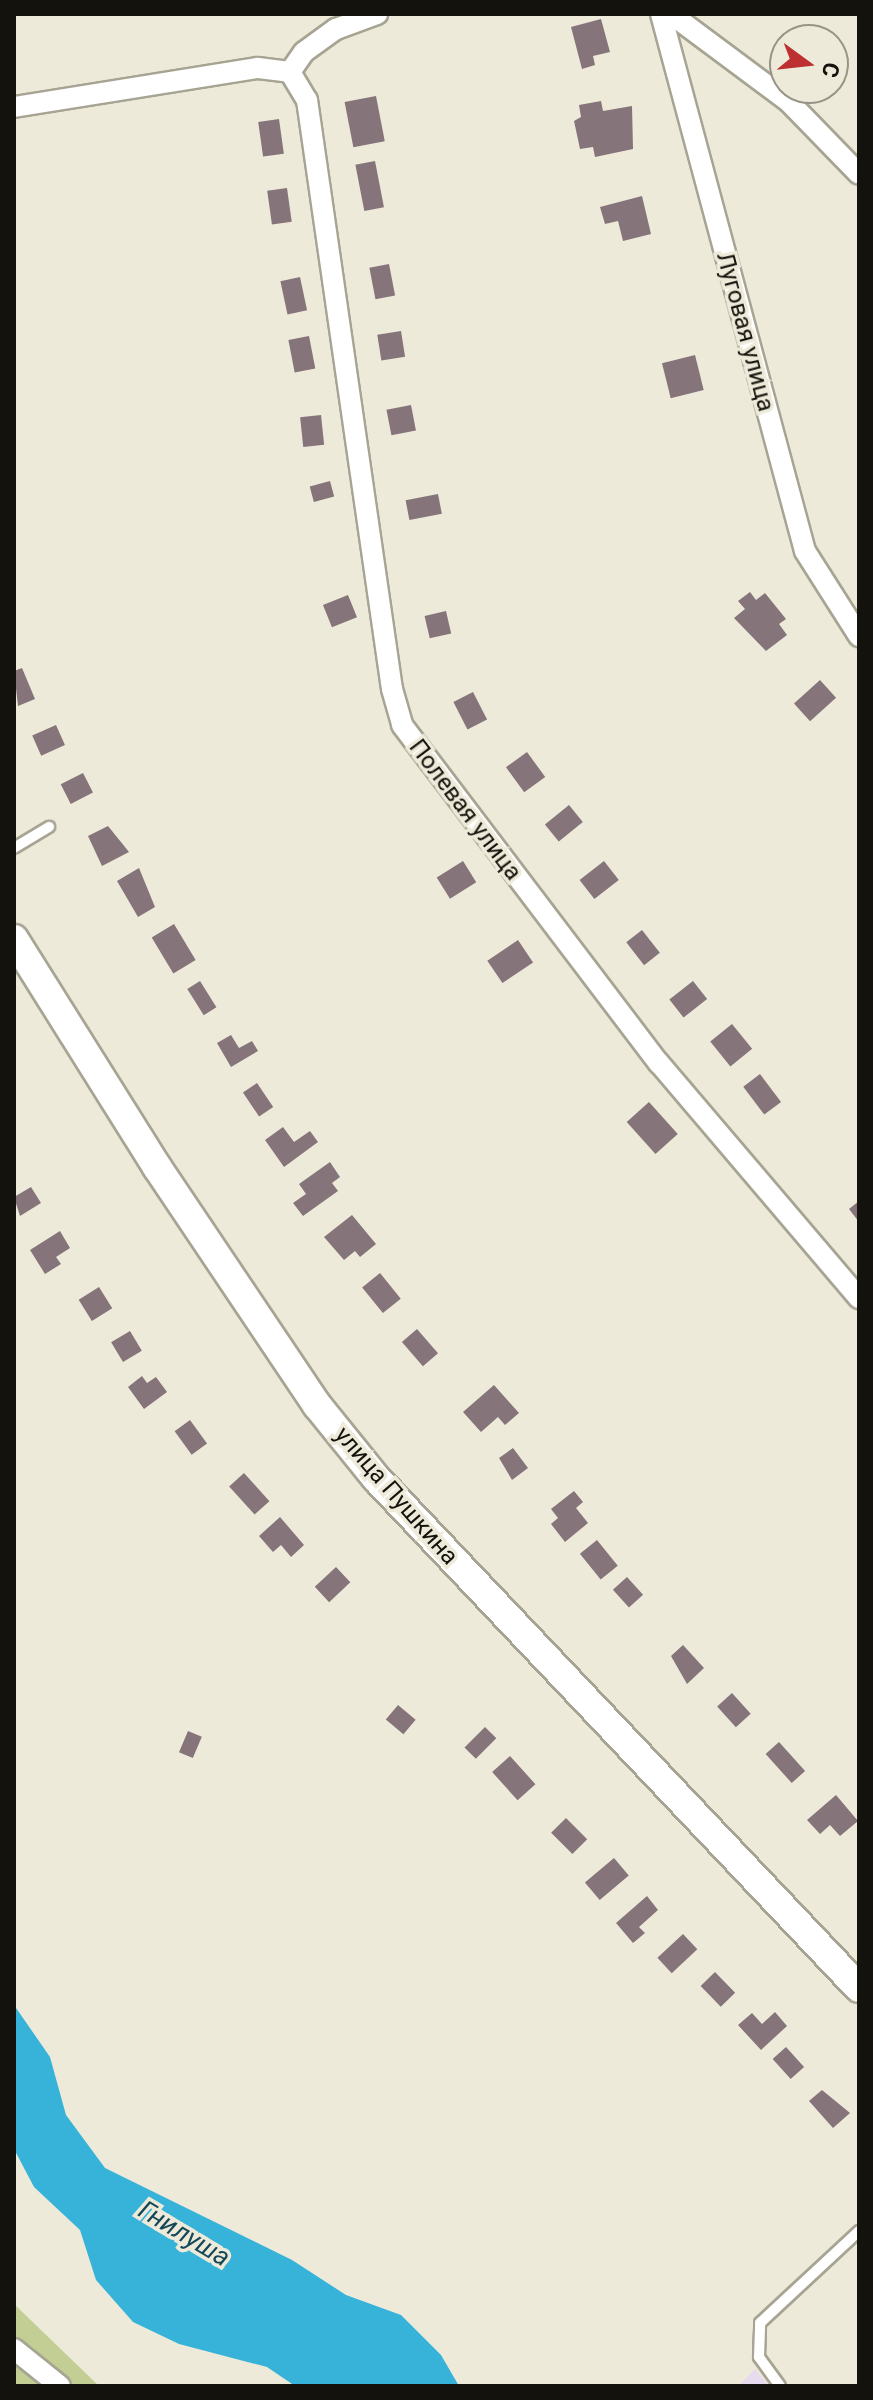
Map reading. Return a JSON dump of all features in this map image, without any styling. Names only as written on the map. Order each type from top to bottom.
[{"type":"main road","name":"улица Пушкина","points":[[14,939],[166,1180],[317,1405],[376,1478],[859,1988]]},
{"type":"street","points":[[14,107],[258,68],[290,72],[304,52],[336,29],[377,14]]},
{"type":"street","name":"Луговая улица","points":[[661,14],[805,551],[859,636]]},
{"type":"street","points":[[671,14],[789,102],[859,174]]},
{"type":"street","name":"Полевая улица","points":[[290,72],[307,100],[392,689],[402,725],[659,1063],[859,1298]]},
{"type":"street","points":[[16,2353],[60,2386]]},
{"type":"lane","points":[[14,848],[49,827]]},
{"type":"lane","points":[[780,2386],[759,2357],[760,2323],[859,2231]]},
{"type":"shaded area","points":[[755,2369],[769,2386],[738,2386]]},
{"type":"green space","points":[[14,2304],[99,2386],[14,2386]]},
{"type":"water","name":"Гнилуша","points":[[14,2005],[50,2057],[66,2115],[105,2168],[292,2260],[346,2295],[401,2315],[441,2355],[459,2386],[295,2386],[267,2367],[179,2344],[133,2322],[96,2280],[80,2230],[34,2187],[14,2149]]},
{"type":"building","points":[[601,19],[610,52],[593,56],[595,65],[582,69],[571,27]]},
{"type":"building","points":[[376,96],[385,141],[353,147],[345,102]]},
{"type":"building","points":[[601,101],[603,111],[632,106],[633,149],[595,157],[593,147],[580,149],[574,121],[581,117],[579,105]]},
{"type":"building","points":[[279,119],[284,154],[263,157],[258,122]]},
{"type":"building","points":[[375,161],[384,207],[364,211],[355,165]]},
{"type":"building","points":[[287,188],[292,222],[272,224],[267,191]]},
{"type":"building","points":[[642,196],[651,234],[623,241],[618,221],[605,224],[600,207]]},
{"type":"building","points":[[389,264],[395,295],[375,299],[369,268]]},
{"type":"building","points":[[300,277],[307,310],[288,314],[280,281]]},
{"type":"building","points":[[401,331],[405,357],[381,360],[377,335]]},
{"type":"building","points":[[309,336],[315,368],[295,372],[288,340]]},
{"type":"building","points":[[695,355],[704,390],[671,398],[662,363]]},
{"type":"building","points":[[411,405],[416,431],[391,435],[386,410]]},
{"type":"building","points":[[321,415],[324,445],[303,447],[300,417]]},
{"type":"building","points":[[330,481],[334,496],[314,502],[310,486]]},
{"type":"building","points":[[438,494],[442,514],[409,520],[406,500]]},
{"type":"building","points":[[750,592],[756,600],[765,593],[786,619],[779,624],[787,635],[766,651],[734,618],[745,609],[738,601]]},
{"type":"building","points":[[348,595],[357,617],[332,627],[323,605]]},
{"type":"building","points":[[446,611],[451,633],[430,638],[425,616]]},
{"type":"building","points":[[22,668],[35,699],[18,706],[14,671]]},
{"type":"building","points":[[820,680],[836,698],[810,721],[794,703]]},
{"type":"building","points":[[473,692],[487,720],[467,730],[453,702]]},
{"type":"building","points":[[56,725],[65,745],[41,756],[32,736]]},
{"type":"building","points":[[527,752],[545,777],[524,792],[506,767]]},
{"type":"building","points":[[83,773],[93,793],[71,804],[61,784]]},
{"type":"building","points":[[569,805],[583,822],[559,842],[545,825]]},
{"type":"building","points":[[108,826],[129,852],[102,866],[88,836]]},
{"type":"building","points":[[463,861],[476,882],[450,899],[437,877]]},
{"type":"building","points":[[604,861],[619,880],[594,899],[580,880]]},
{"type":"building","points":[[139,868],[155,907],[138,917],[117,881]]},
{"type":"building","points":[[174,924],[196,960],[173,973],[152,937]]},
{"type":"building","points":[[642,930],[660,953],[644,965],[626,942]]},
{"type":"building","points":[[518,940],[533,962],[502,983],[487,961]]},
{"type":"building","points":[[200,981],[216,1007],[204,1015],[187,989]]},
{"type":"building","points":[[693,981],[707,999],[684,1018],[669,999]]},
{"type":"building","points":[[732,1024],[752,1049],[730,1066],[710,1042]]},
{"type":"building","points":[[231,1035],[239,1048],[252,1041],[258,1051],[231,1067],[217,1043]]},
{"type":"building","points":[[760,1074],[781,1102],[764,1115],[743,1087]]},
{"type":"building","points":[[257,1083],[273,1107],[259,1117],[243,1093]]},
{"type":"building","points":[[649,1102],[678,1134],[655,1154],[627,1122]]},
{"type":"building","points":[[283,1127],[294,1142],[310,1131],[318,1142],[284,1167],[265,1140]]},
{"type":"building","points":[[330,1162],[340,1177],[332,1183],[338,1191],[303,1216],[293,1203],[306,1194],[299,1184]]},
{"type":"building","points":[[31,1187],[41,1203],[20,1216],[14,1197]]},
{"type":"building","points":[[859,1201],[859,1222],[849,1209]]},
{"type":"building","points":[[352,1215],[376,1244],[360,1257],[355,1251],[344,1260],[324,1237]]},
{"type":"building","points":[[60,1231],[70,1248],[56,1257],[61,1264],[45,1274],[30,1250]]},
{"type":"building","points":[[380,1273],[401,1299],[383,1313],[362,1287]]},
{"type":"building","points":[[99,1287],[112,1308],[92,1321],[79,1300]]},
{"type":"building","points":[[417,1329],[438,1353],[423,1366],[402,1342]]},
{"type":"building","points":[[130,1331],[142,1351],[123,1362],[111,1342]]},
{"type":"building","points":[[142,1376],[147,1383],[156,1377],[167,1392],[144,1409],[128,1387]]},
{"type":"building","points":[[494,1385],[519,1413],[505,1425],[498,1417],[481,1432],[463,1412]]},
{"type":"building","points":[[190,1420],[207,1443],[192,1455],[175,1431]]},
{"type":"building","points":[[513,1448],[528,1468],[512,1480],[499,1458]]},
{"type":"building","points":[[244,1473],[269,1501],[255,1515],[229,1486]]},
{"type":"building","points":[[574,1491],[583,1502],[576,1508],[588,1523],[565,1542],[551,1524],[558,1518],[551,1509]]},
{"type":"building","points":[[280,1517],[304,1545],[291,1557],[281,1545],[273,1552],[259,1536]]},
{"type":"building","points":[[597,1540],[618,1566],[601,1579],[580,1554]]},
{"type":"building","points":[[336,1567],[350,1582],[329,1602],[315,1587]]},
{"type":"building","points":[[627,1577],[643,1595],[629,1608],[613,1590]]},
{"type":"building","points":[[683,1645],[704,1668],[687,1684],[671,1656]]},
{"type":"building","points":[[732,1693],[751,1714],[736,1727],[717,1706]]},
{"type":"building","points":[[398,1705],[416,1720],[403,1734],[386,1720]]},
{"type":"building","points":[[485,1727],[496,1738],[476,1759],[464,1748]]},
{"type":"building","points":[[188,1731],[202,1737],[193,1758],[179,1752]]},
{"type":"building","points":[[779,1742],[805,1771],[792,1783],[766,1754]]},
{"type":"building","points":[[510,1756],[535,1784],[518,1800],[492,1772]]},
{"type":"building","points":[[836,1795],[858,1821],[840,1836],[830,1825],[820,1834],[807,1820]]},
{"type":"building","points":[[566,1818],[587,1839],[572,1854],[551,1833]]},
{"type":"building","points":[[614,1858],[629,1876],[600,1900],[585,1882]]},
{"type":"building","points":[[647,1896],[658,1910],[639,1927],[645,1933],[633,1943],[616,1923]]},
{"type":"building","points":[[683,1934],[697,1949],[672,1973],[657,1958]]},
{"type":"building","points":[[715,1972],[735,1993],[721,2007],[701,1986]]},
{"type":"building","points":[[775,2012],[787,2026],[761,2050],[738,2025],[752,2013],[762,2024]]},
{"type":"building","points":[[786,2047],[804,2067],[791,2079],[773,2059]]},
{"type":"building","points":[[822,2090],[850,2113],[833,2128],[809,2101]]}]
